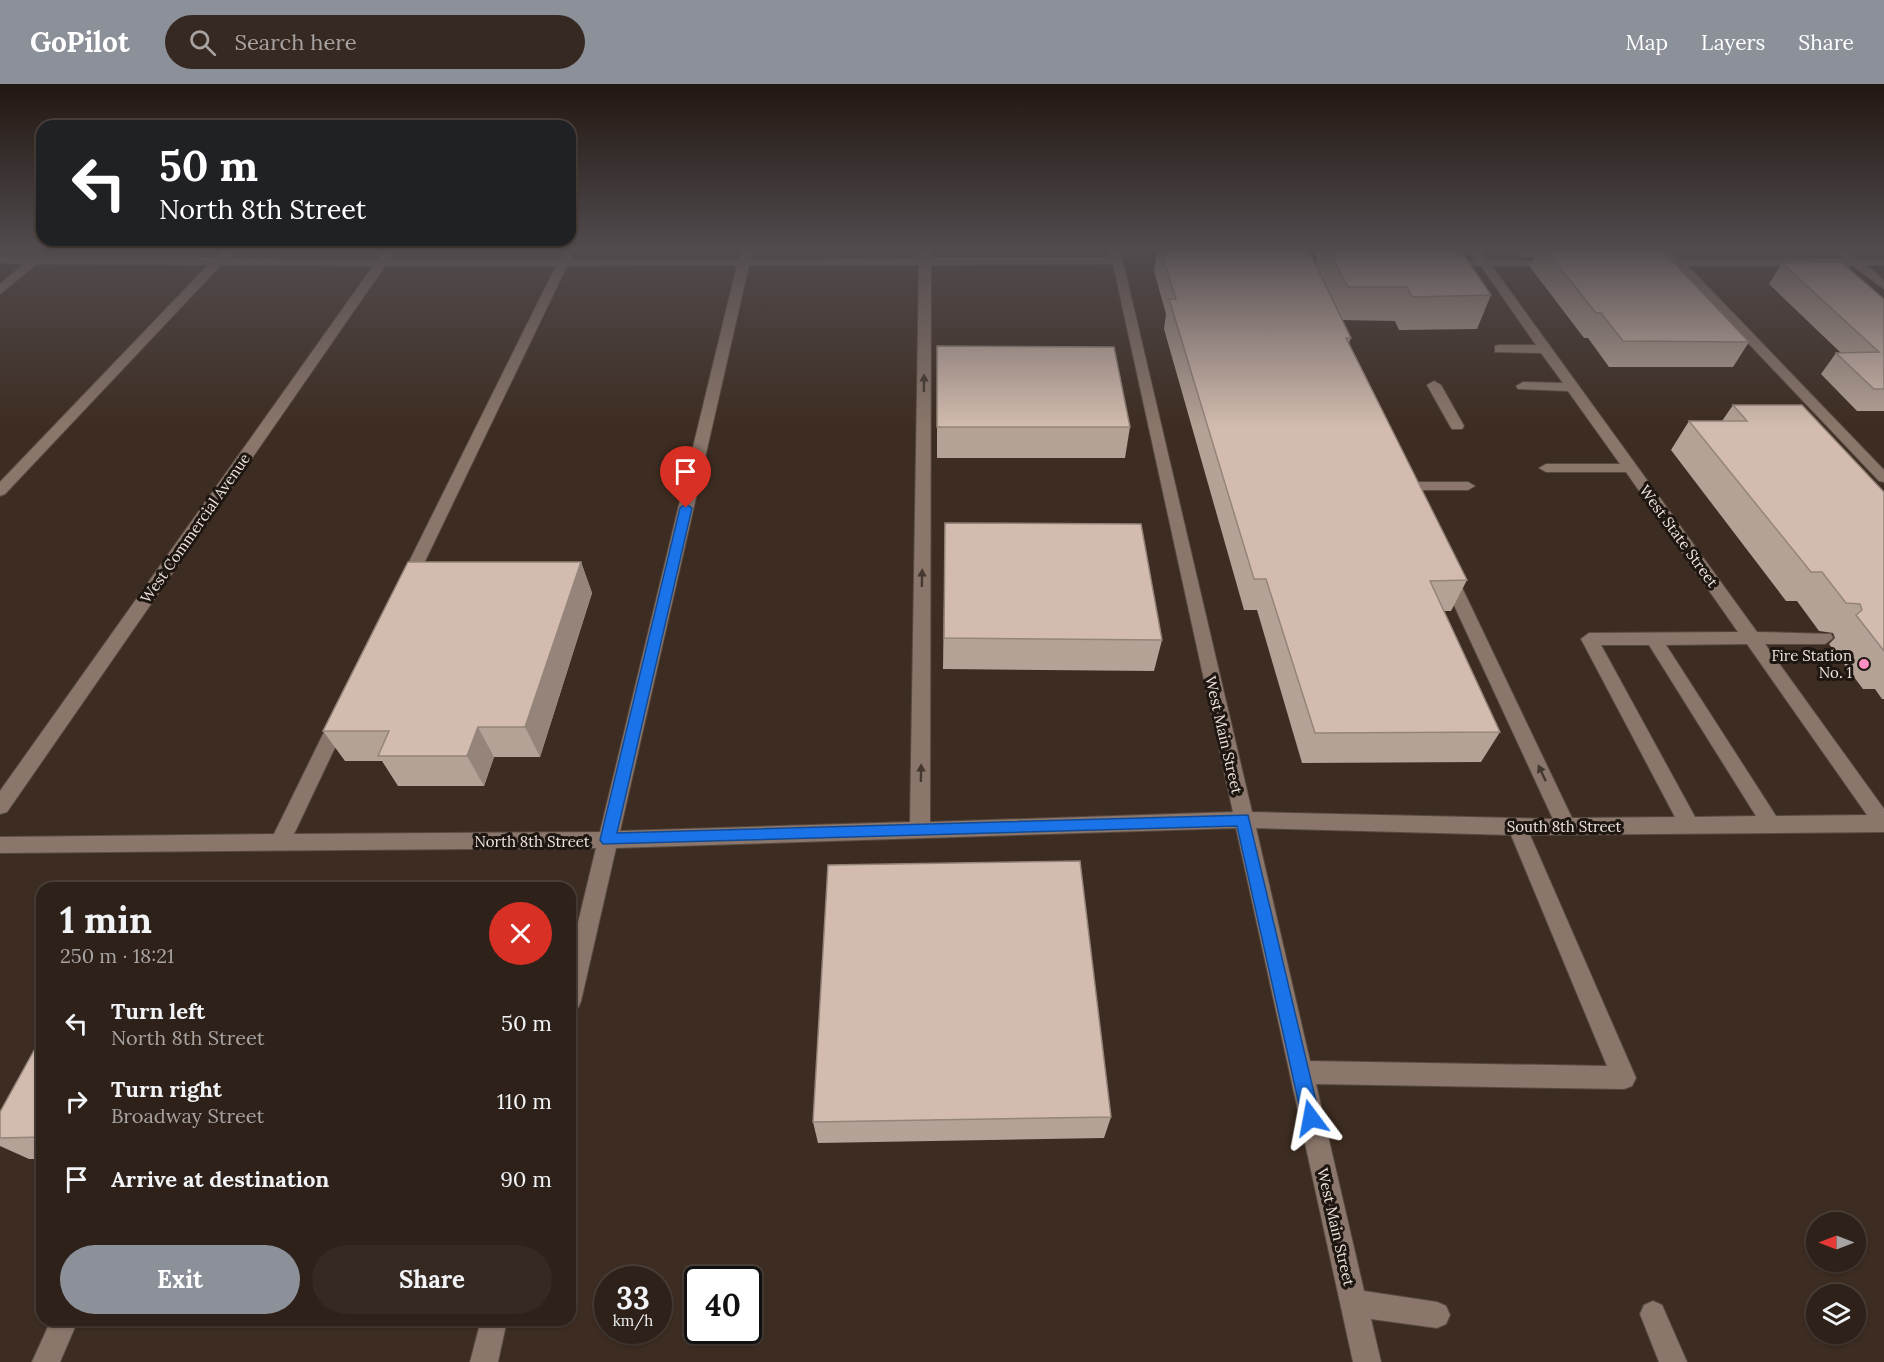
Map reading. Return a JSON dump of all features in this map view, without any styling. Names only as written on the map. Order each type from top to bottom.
[{"type":"street","points":[[0,491],[174,309]]},
{"type":"street","name":"West Commercial Avenue","points":[[0,807],[349,309]]},
{"type":"street","points":[[400,596],[541,309]]},
{"type":"street","points":[[576,976],[733,309]]},
{"type":"street","points":[[920,832],[925,309]]},
{"type":"street","name":"West Main Street","points":[[1128,309],[1367,1362]]},
{"type":"street","name":"West State Street","points":[[1515,309],[1884,823]]},
{"type":"street","points":[[1722,309],[1884,478]]},
{"type":"street","points":[[1499,349],[1544,349]]},
{"type":"street","points":[[1434,385],[1457,426]]},
{"type":"street","points":[[1524,386],[1572,387]]},
{"type":"street","points":[[1546,468],[1630,468]]},
{"type":"street","points":[[1407,487],[1468,486]]},
{"type":"street","points":[[1442,561],[1566,826]]},
{"type":"street","points":[[1689,825],[1589,639],[1825,638]]},
{"type":"street","points":[[1654,639],[1771,824]]},
{"type":"street","points":[[280,843],[348,703]]},
{"type":"street","name":"South 8th Street","points":[[1243,820],[1517,826],[1884,823]]},
{"type":"street","name":"North 8th Street","points":[[0,844],[608,840],[920,832],[1243,820]]},
{"type":"street","points":[[1301,1072],[1623,1078],[1517,826]]},
{"type":"street","points":[[1353,1303],[1437,1316]]},
{"type":"street","points":[[1653,1314],[1674,1362]]},
{"type":"street","points":[[46,1362],[62,1326]]},
{"type":"street","points":[[484,1362],[493,1326]]},
{"type":"building","points":[[1172,309],[1337,309],[1351,338],[1346,338],[1467,580],[1430,581],[1500,732],[1315,733],[1266,579],[1254,579]]},
{"type":"building","points":[[1593,309],[1717,309],[1749,342],[1623,341],[1601,313],[1596,313]]},
{"type":"building","points":[[1832,309],[1884,309],[1884,389],[1874,389],[1836,353],[1879,352]]},
{"type":"building","points":[[937,346],[1114,347],[1130,427],[937,427]]},
{"type":"building","points":[[1733,405],[1802,405],[1884,492],[1884,651],[1856,615],[1862,610],[1860,604],[1846,603],[1822,572],[1811,572],[1689,421],[1747,421]]},
{"type":"building","points":[[945,523],[1141,524],[1162,640],[944,638]]},
{"type":"building","points":[[408,562],[581,562],[525,727],[478,727],[467,756],[378,756],[389,731],[323,731]]},
{"type":"building","points":[[1080,861],[1111,1117],[813,1122],[828,865]]},
{"type":"building","points":[[36,1047],[36,1137],[0,1138],[0,1112]]},
{"type":"place","name":"Fire Station No. 1","points":[[1864,664]]},
{"type":"route","points":[[686,508],[608,840],[920,832],[1243,820],[1311,1118]]}]
